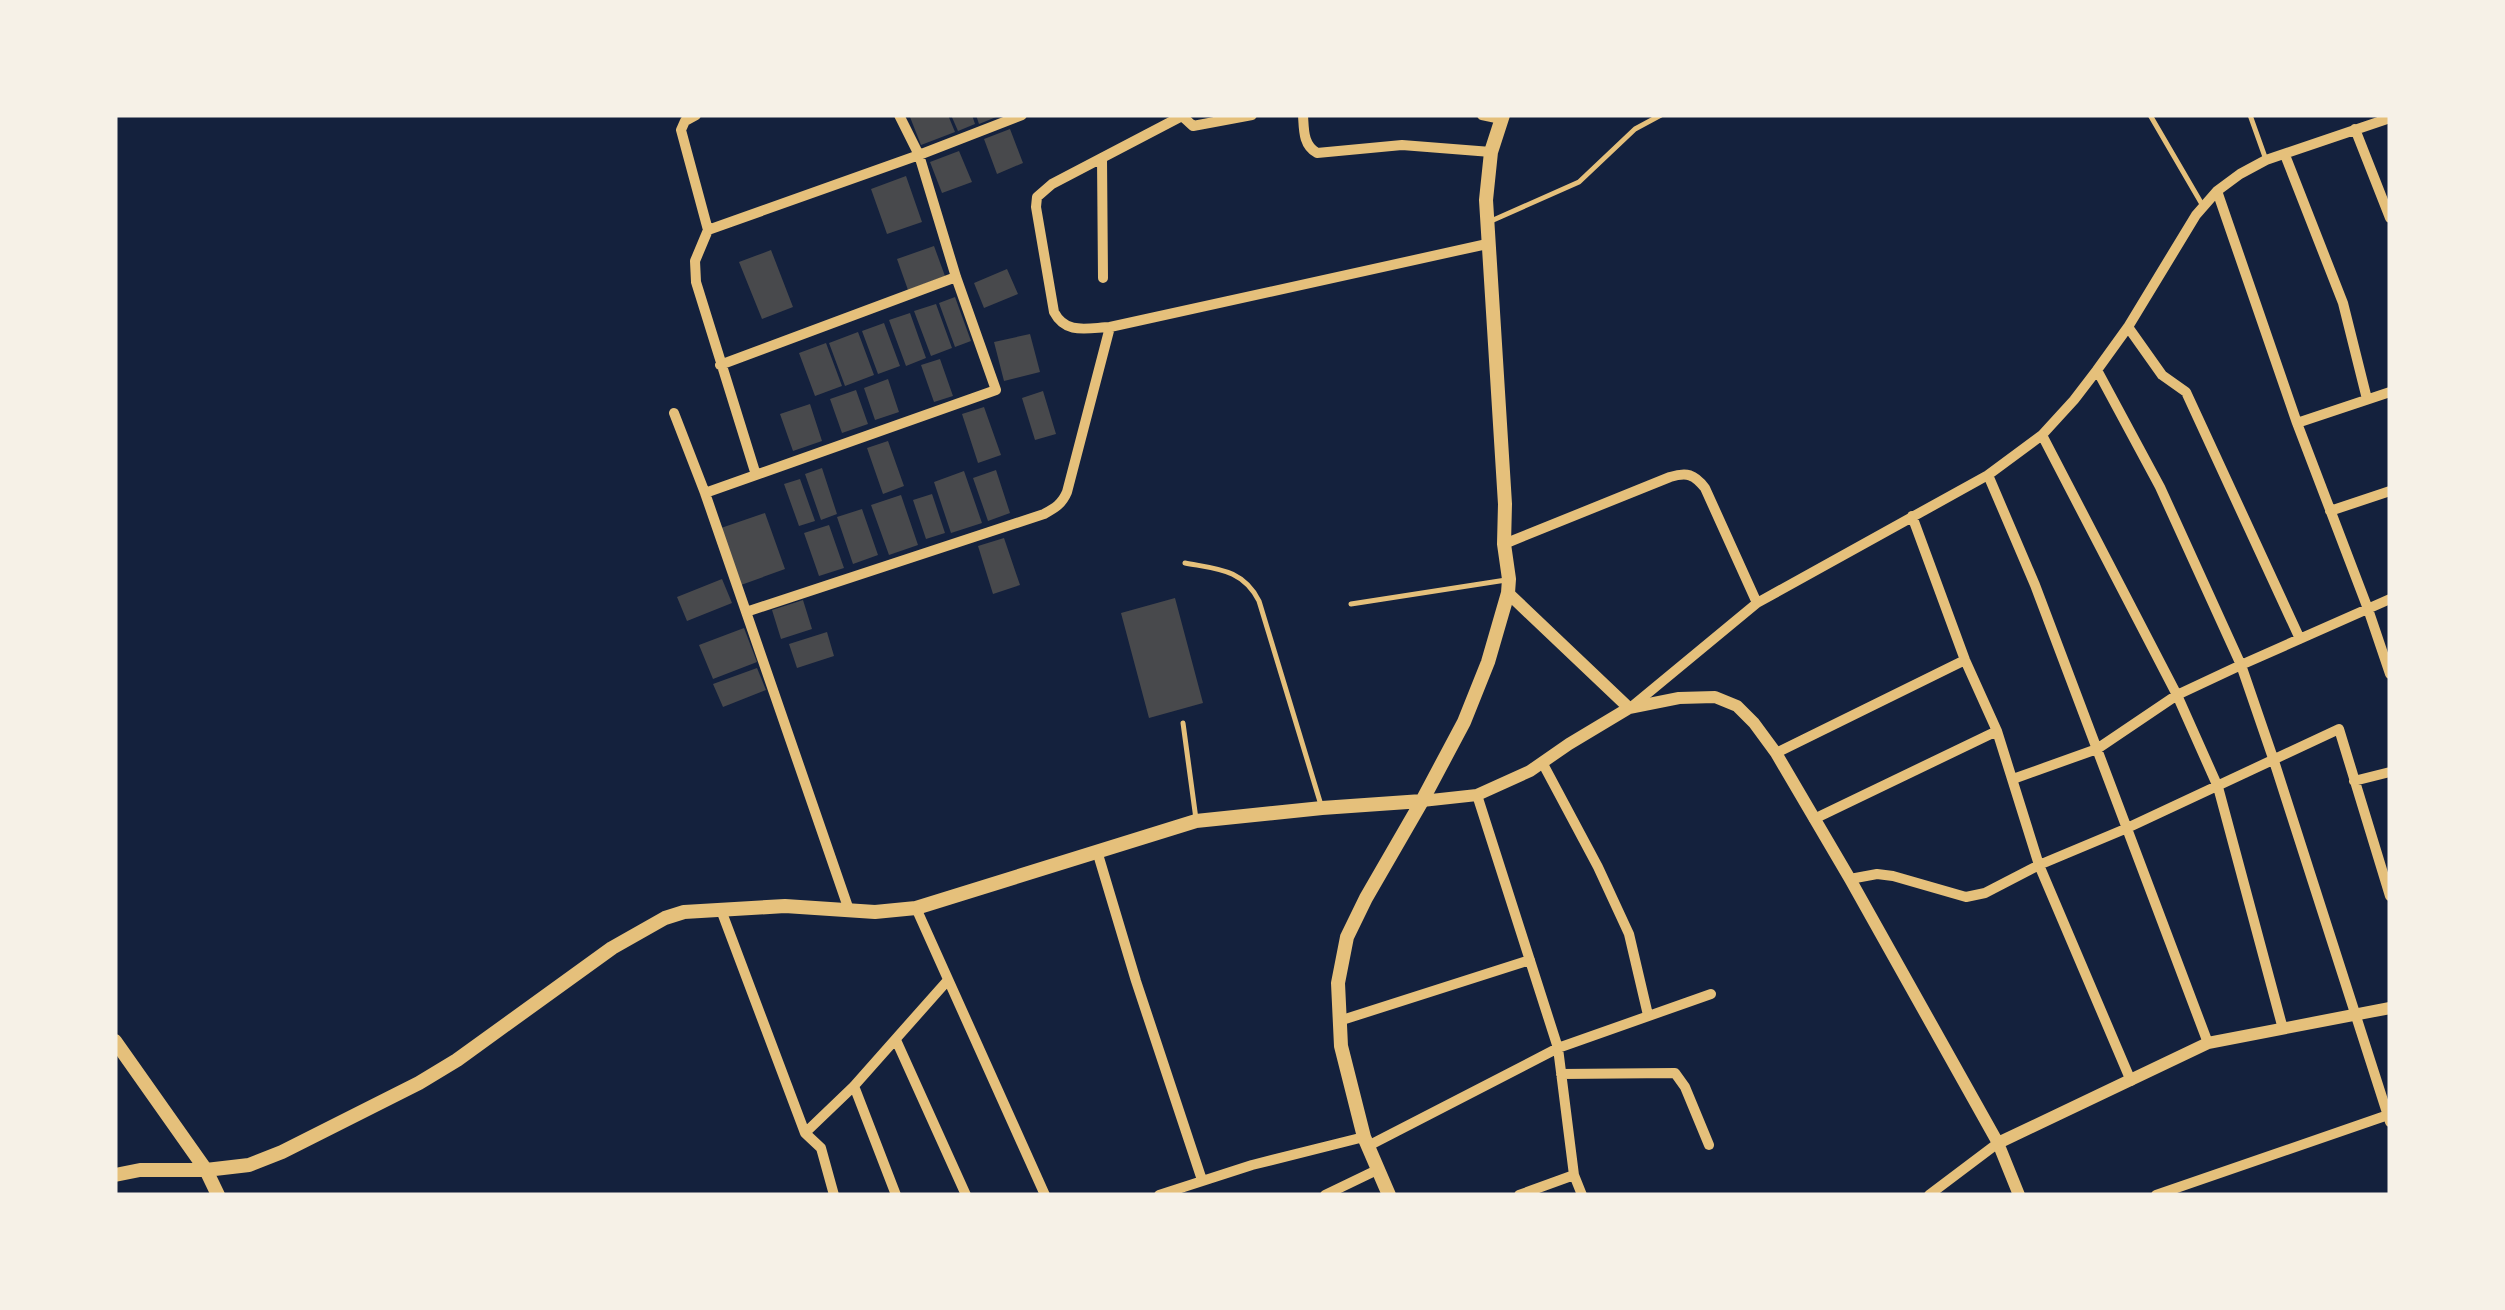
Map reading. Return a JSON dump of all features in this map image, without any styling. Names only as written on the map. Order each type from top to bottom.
[{"type":"main road","points":[[1389,1195],[1366,1141],[1341,1046],[1338,983],[1347,937],[1470,707],[1488,662],[1509,586],[1487,223],[1491,152],[1502,117]]},
{"type":"main road","points":[[115,1175],[140,1170],[206,1170],[248,1165],[282,1152],[457,1060],[612,948],[664,918],[684,912],[785,906],[875,912],[916,908],[1196,821],[1422,801]]},
{"type":"main road","points":[[115,1041],[206,1170],[218,1195]]},
{"type":"street","points":[[696,115],[685,121],[681,130],[708,230],[695,261],[696,282],[756,475]]},
{"type":"street","points":[[704,493],[996,390],[919,155],[898,115]]},
{"type":"street","points":[[708,230],[1022,115]]},
{"type":"street","points":[[1252,115],[1194,126],[1182,116],[1044,189],[1037,197],[1036,207],[1058,322],[1074,328],[1110,326],[1488,244]]},
{"type":"street","points":[[1303,115],[1306,143],[1316,153],[1402,145],[1491,152]]},
{"type":"street","points":[[1482,115],[1502,117]]},
{"type":"street","points":[[1422,801],[1477,795],[1543,764],[1629,708],[1757,603],[1988,475],[2042,435],[2074,400],[2128,327],[2217,190],[2266,160],[2390,118]]},
{"type":"street","points":[[2355,130],[2390,218]]},
{"type":"street","points":[[2286,155],[2342,303],[2366,399]]},
{"type":"street","points":[[1102,158],[1103,278]]},
{"type":"street","points":[[2217,190],[2297,424],[2390,674]]},
{"type":"street","points":[[720,365],[956,277]]},
{"type":"street","points":[[746,612],[1056,507],[1067,492],[1110,326]]},
{"type":"street","points":[[2128,327],[2162,375],[2186,392],[2300,640]]},
{"type":"street","points":[[2097,370],[2160,486],[2241,666],[2389,1118],[2156,1195]]},
{"type":"street","points":[[2297,424],[2390,392]]},
{"type":"street","points":[[674,413],[849,910]]},
{"type":"street","points":[[2042,435],[2177,695],[2218,787],[2283,1029]]},
{"type":"street","points":[[1504,544],[1686,473],[1696,477],[1705,488],[1757,603]]},
{"type":"street","points":[[1988,475],[2035,585],[2208,1044]]},
{"type":"street","points":[[2330,511],[2390,491]]},
{"type":"street","points":[[1912,516],[1965,660],[1997,731],[2039,865],[2132,1081]]},
{"type":"street","points":[[1509,586],[1629,708]]},
{"type":"street","points":[[2013,780],[2097,749],[2177,695],[2390,599]]},
{"type":"street","points":[[1776,753],[1965,660]]},
{"type":"street","points":[[1629,708],[1679,698],[1715,697],[1738,706],[1754,722],[1850,879],[1998,1143],[2020,1195]]},
{"type":"street","points":[[1850,879],[1877,874],[1966,896],[1984,893],[2339,729],[2390,896]]},
{"type":"street","points":[[1814,818],[1997,731]]},
{"type":"street","points":[[1543,764],[1615,901],[1628,934],[1648,1015]]},
{"type":"street","points":[[2354,781],[2390,772]]},
{"type":"street","points":[[1477,795],[1558,1048],[1574,1175],[1582,1195]]},
{"type":"street","points":[[1098,851],[1202,1180]]},
{"type":"street","points":[[916,908],[1045,1195]]},
{"type":"street","points":[[721,910],[805,1132],[821,1148],[834,1195]]},
{"type":"street","points":[[1339,1021],[1530,960]]},
{"type":"street","points":[[805,1132],[854,1086],[948,980]]},
{"type":"street","points":[[1159,1195],[1202,1180],[1366,1141],[1558,1048],[1711,994]]},
{"type":"street","points":[[1929,1195],[1998,1143],[2208,1044],[2390,1008]]},
{"type":"street","points":[[896,1040],[966,1195]]},
{"type":"street","points":[[1562,1074],[1675,1073],[1685,1087],[1709,1145]]},
{"type":"street","points":[[854,1086],[896,1195]]},
{"type":"street","points":[[1325,1195],[1379,1168]]},
{"type":"street","points":[[1519,1195],[1574,1175]]},
{"type":"lane","points":[[1487,223],[1579,182],[1635,129],[1661,115]]},
{"type":"lane","points":[[2150,115],[2204,206]]},
{"type":"lane","points":[[2250,115],[2266,160]]},
{"type":"lane","points":[[1184,563],[1242,578],[1253,590],[1322,808]]},
{"type":"lane","points":[[1351,604],[1509,586]]},
{"type":"lane","points":[[1183,723],[1196,821]]},
{"type":"building","points":[[948,115],[955,132],[921,145],[910,117]]},
{"type":"building","points":[[951,115],[972,115],[975,124],[958,131]]},
{"type":"building","points":[[976,115],[1001,115],[979,124]]},
{"type":"building","points":[[1010,129],[1023,163],[997,174],[984,139]]},
{"type":"building","points":[[959,151],[972,182],[942,193],[930,162]]},
{"type":"building","points":[[906,176],[922,222],[887,234],[871,189]]},
{"type":"building","points":[[934,246],[945,276],[908,290],[897,259]]},
{"type":"building","points":[[771,250],[793,307],[762,319],[739,262]]},
{"type":"building","points":[[1007,269],[1018,294],[984,308],[974,283]]},
{"type":"building","points":[[955,297],[971,341],[955,347],[939,303]]},
{"type":"building","points":[[936,304],[952,348],[931,356],[914,311]]},
{"type":"building","points":[[910,313],[926,358],[906,366],[889,320]]},
{"type":"building","points":[[884,323],[900,366],[878,374],[862,331]]},
{"type":"building","points":[[858,332],[874,375],[845,386],[829,343]]},
{"type":"building","points":[[1030,334],[1040,372],[1004,381],[994,342]]},
{"type":"building","points":[[826,343],[842,386],[815,396],[799,353]]},
{"type":"building","points":[[940,359],[953,396],[934,402],[921,365]]},
{"type":"building","points":[[888,379],[899,412],[875,420],[864,388]]},
{"type":"building","points":[[856,390],[868,424],[842,433],[830,399]]},
{"type":"building","points":[[1043,391],[1056,434],[1035,440],[1022,398]]},
{"type":"building","points":[[810,404],[822,441],[793,451],[780,414]]},
{"type":"building","points":[[984,407],[1001,455],[978,463],[962,414]]},
{"type":"building","points":[[888,441],[904,486],[883,494],[867,448]]},
{"type":"building","points":[[822,468],[837,514],[821,520],[805,474]]},
{"type":"building","points":[[996,470],[1010,513],[988,521],[973,478]]},
{"type":"building","points":[[964,471],[982,523],[951,533],[934,482]]},
{"type":"building","points":[[800,479],[815,521],[799,526],[784,484]]},
{"type":"building","points":[[932,494],[945,533],[926,539],[913,500]]},
{"type":"building","points":[[901,495],[918,545],[889,555],[871,505]]},
{"type":"building","points":[[862,509],[878,555],[853,564],[837,517]]},
{"type":"building","points":[[765,513],[785,569],[741,585],[721,528]]},
{"type":"building","points":[[829,525],[844,568],[819,576],[804,533]]},
{"type":"building","points":[[1004,538],[1020,585],[993,594],[978,546]]},
{"type":"building","points":[[722,579],[732,603],[687,621],[677,597]]},
{"type":"building","points":[[1175,598],[1203,703],[1149,718],[1121,613]]},
{"type":"building","points":[[803,600],[812,629],[781,639],[772,610]]},
{"type":"building","points":[[744,628],[757,662],[713,679],[699,645]]},
{"type":"building","points":[[827,632],[834,656],[797,668],[789,644]]},
{"type":"building","points":[[757,668],[766,690],[723,707],[713,684]]}]
